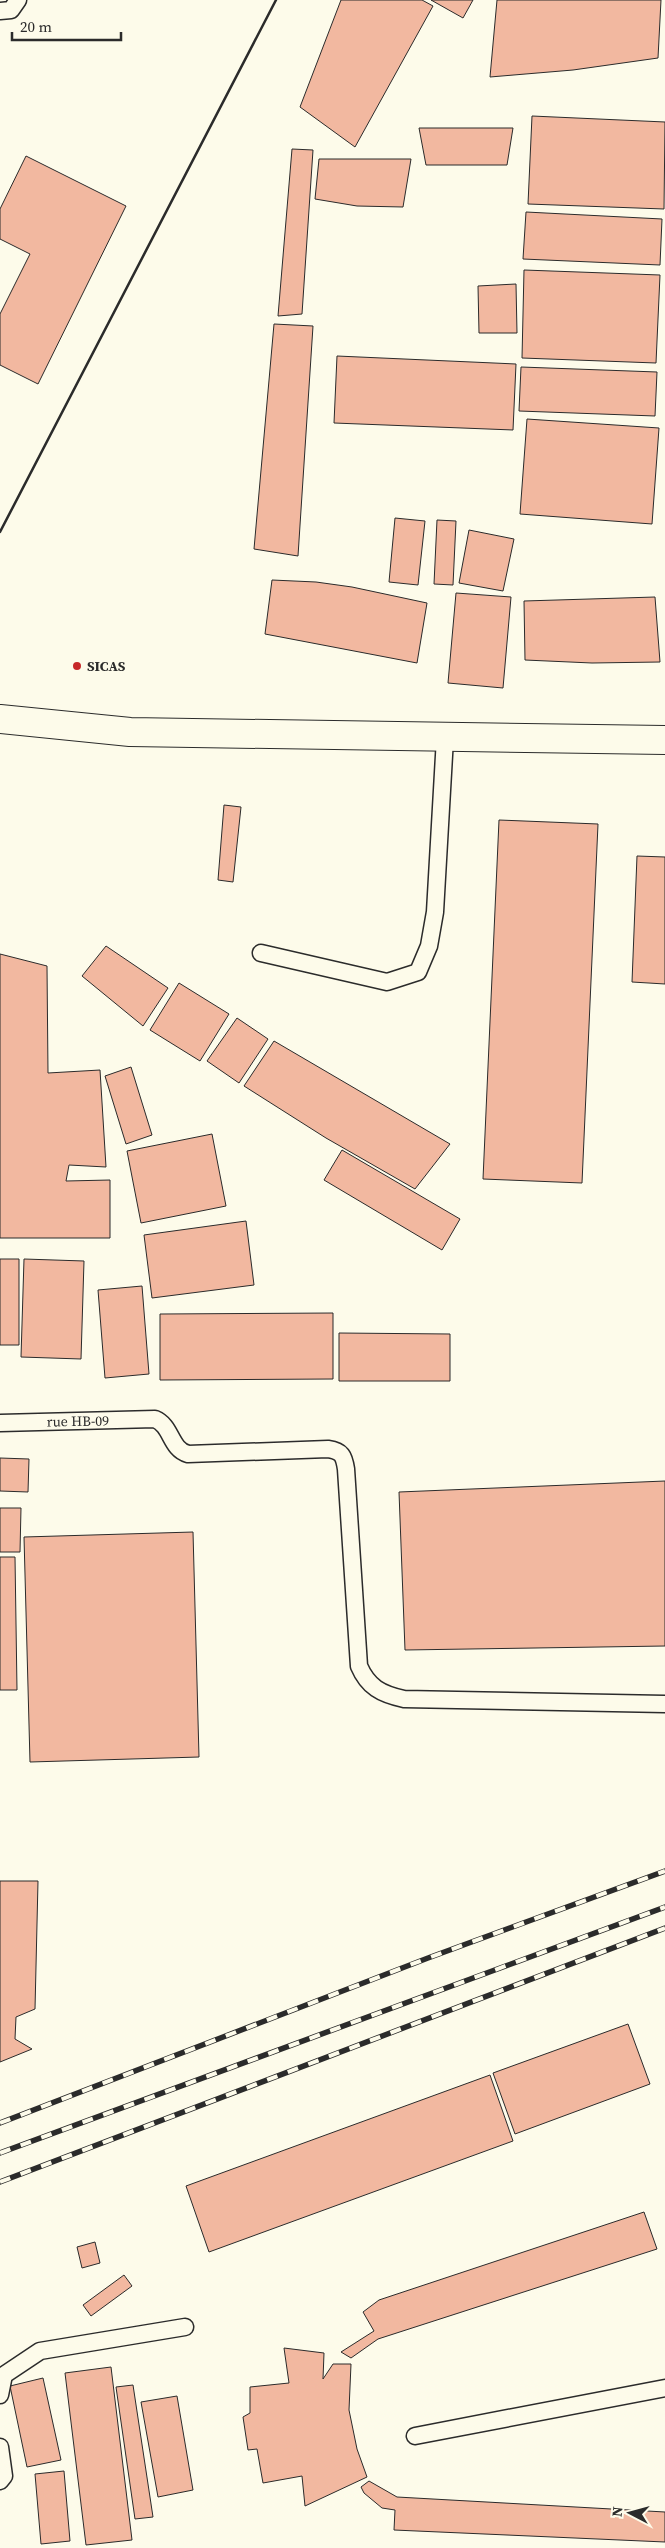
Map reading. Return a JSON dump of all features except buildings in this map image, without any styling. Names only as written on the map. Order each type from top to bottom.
[{"type":"street","points":[[0,719],[130,732],[665,740]]},
{"type":"lane","points":[[0,11],[11,10],[18,0]]},
{"type":"lane","points":[[261,953],[388,982],[418,972],[429,946],[435,912],[445,738]]},
{"type":"lane","name":"rue HB-09","points":[[0,1423],[155,1419],[166,1427],[178,1450],[188,1454],[328,1448],[338,1450],[344,1456],[359,1666],[365,1679],[374,1689],[404,1699],[665,1704]]},
{"type":"lane","points":[[0,2395],[4,2375],[40,2351],[185,2327]]},
{"type":"lane","points":[[415,2436],[665,2388]]},
{"type":"lane","points":[[0,2447],[4,2476],[0,2481]]},
{"type":"railway","points":[[0,2123],[428,1958],[665,1871]]},
{"type":"railway","points":[[0,2153],[665,1907]]},
{"type":"railway","points":[[0,2182],[665,1928]]},
{"type":"wall","points":[[0,532],[276,0]]},
{"type":"place","name":"SICAS","points":[[77,666]]}]
